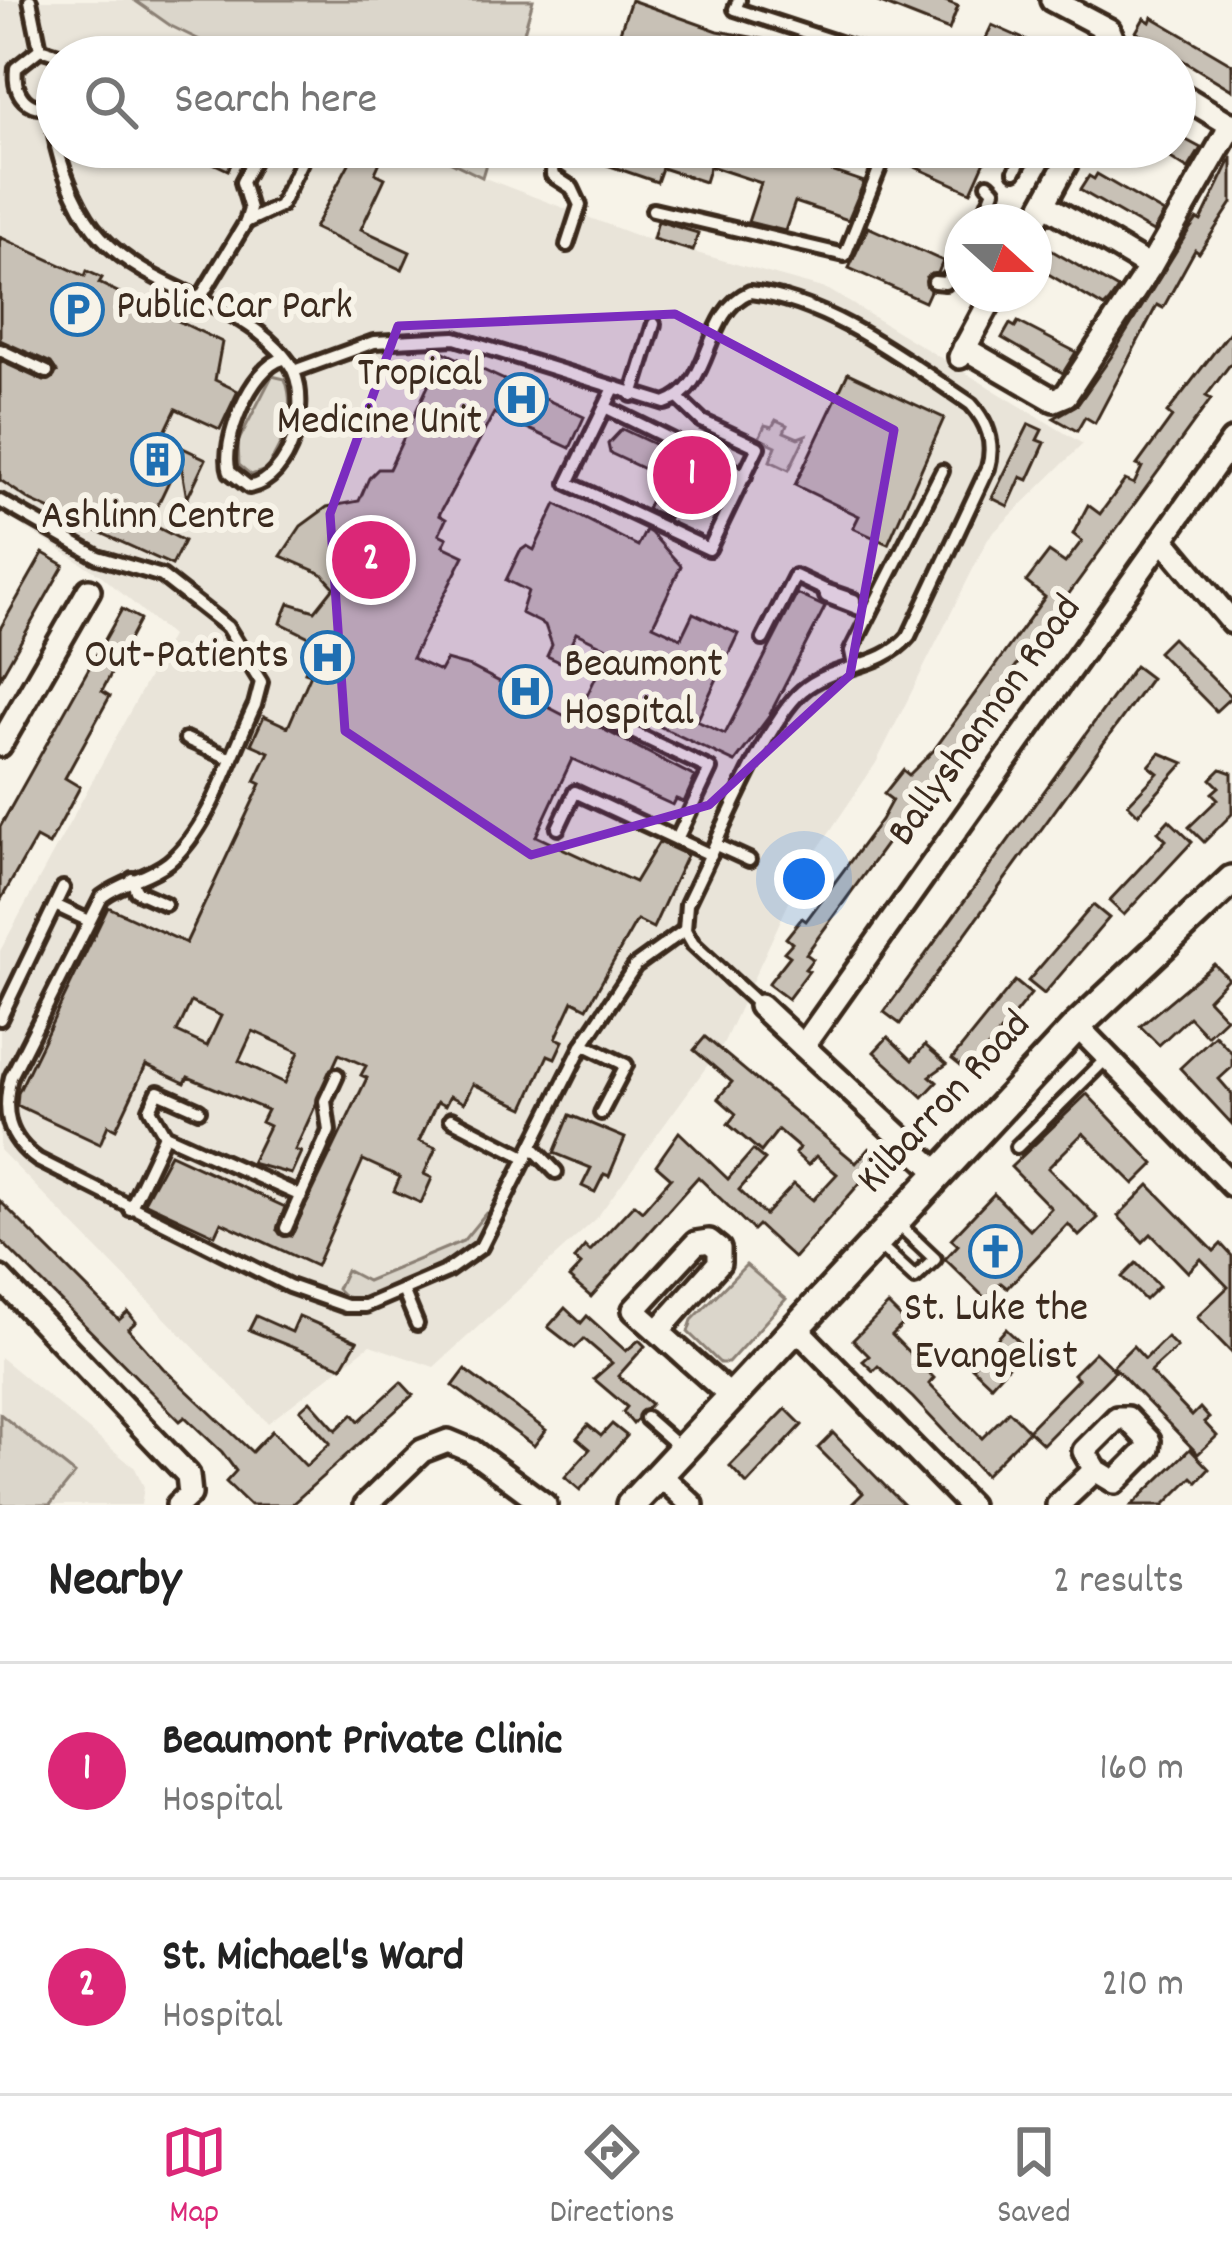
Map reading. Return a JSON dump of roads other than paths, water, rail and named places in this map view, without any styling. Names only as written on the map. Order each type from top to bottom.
[{"type":"street","points":[[1059,1],[1113,36]]},
{"type":"street","points":[[984,312],[961,354],[1054,400],[1066,395],[1150,268],[1232,125],[1196,104]]},
{"type":"street","points":[[1044,204],[1064,168]]},
{"type":"street","points":[[1052,219],[1150,268]]},
{"type":"street","name":"Ballyshannon Road","points":[[803,1046],[1232,441]]},
{"type":"street","points":[[1165,541],[1232,622]]},
{"type":"street","points":[[0,745],[89,590]]},
{"type":"street","name":"Kilbarron Road","points":[[631,1505],[1077,1026],[1228,890]]},
{"type":"street","points":[[760,1006],[939,1173]]},
{"type":"street","points":[[1077,1026],[1232,1185]]},
{"type":"street","points":[[0,1278],[188,1475],[190,1494],[178,1505]]},
{"type":"street","points":[[794,1325],[969,1505]]},
{"type":"street","points":[[658,1330],[729,1395]]},
{"type":"street","points":[[366,1505],[422,1451],[448,1442],[472,1451],[545,1505]]},
{"type":"street","points":[[1058,1505],[1095,1470]]},
{"type":"street","points":[[658,1473],[692,1505]]},
{"type":"lane","points":[[30,0],[37,36]]},
{"type":"lane","points":[[739,0],[735,9],[818,36]]},
{"type":"lane","points":[[1097,36],[1102,25]]},
{"type":"lane","points":[[36,51],[22,58],[14,84],[23,100],[36,103]]},
{"type":"lane","points":[[0,88],[14,84]]},
{"type":"lane","points":[[66,168],[85,216],[100,237],[135,267],[254,329],[284,359],[294,371],[302,402],[291,441],[268,479],[241,484],[225,460],[229,441],[257,382],[275,360],[284,359]]},
{"type":"lane","points":[[199,300],[246,222],[250,208],[242,182],[249,168]]},
{"type":"lane","points":[[246,222],[280,206],[298,168]]},
{"type":"lane","points":[[552,168],[552,175],[572,188],[580,205],[567,245]]},
{"type":"lane","points":[[653,211],[845,255],[880,168]]},
{"type":"lane","points":[[988,184],[994,190],[988,204]]},
{"type":"lane","points":[[934,283],[944,283]]},
{"type":"lane","points":[[294,371],[374,342],[432,337],[524,356],[665,403],[679,399],[691,386],[726,308],[750,292],[789,300],[844,325],[971,404],[983,417],[992,447],[988,468],[908,636],[888,656],[825,676],[793,700],[687,904],[685,930],[693,944],[760,1006]]},
{"type":"lane","points":[[632,394],[654,324]]},
{"type":"lane","points":[[0,350],[47,373]]},
{"type":"lane","points":[[614,388],[568,483],[710,549],[758,446],[690,414],[679,399]]},
{"type":"lane","points":[[605,407],[745,476]]},
{"type":"lane","points":[[854,666],[851,650],[942,472]]},
{"type":"lane","points":[[0,501],[98,557],[162,576],[227,627],[261,682],[184,848],[164,866],[102,897],[87,920],[11,1077],[3,1106],[8,1126],[26,1151],[130,1209],[324,1300],[365,1306],[447,1271],[481,1247],[583,1044],[635,966],[685,930]]},
{"type":"lane","points":[[763,639],[795,576],[825,590],[826,596],[869,613]]},
{"type":"lane","points":[[603,718],[710,769],[677,839]]},
{"type":"lane","points":[[186,739],[229,758]]},
{"type":"lane","points":[[558,827],[575,792],[677,839],[749,860]]},
{"type":"lane","points":[[132,879],[136,891],[165,904]]},
{"type":"lane","points":[[0,1019],[63,888]]},
{"type":"lane","points":[[55,905],[87,920]]},
{"type":"lane","points":[[583,1044],[626,1065],[601,1113]]},
{"type":"lane","points":[[1017,1147],[1108,1058]]},
{"type":"lane","points":[[286,1228],[329,1131],[325,1100],[337,1075]]},
{"type":"lane","points":[[199,1110],[158,1092],[150,1109],[165,1135],[301,1196]]},
{"type":"lane","points":[[451,1119],[530,1153],[556,1172]]},
{"type":"lane","points":[[130,1209],[165,1135]]},
{"type":"lane","points":[[884,1230],[935,1258],[915,1278],[884,1230]]},
{"type":"lane","points":[[403,1290],[417,1324]]},
{"type":"lane","points":[[646,1418],[680,1448]]},
{"type":"place","name":"Public Car Park","points":[[77,309]]},
{"type":"place","name":"Tropical Medicine Unit","points":[[521,400]]},
{"type":"place","name":"Ashlinn Centre","points":[[158,460]]},
{"type":"place","name":"Beaumont Private Clinic","points":[[692,475]]},
{"type":"place","name":"St. Michael's Ward","points":[[371,560]]},
{"type":"place","name":"Out-Patients","points":[[328,658]]},
{"type":"place","name":"Beaumont Hospital","points":[[525,691]]},
{"type":"place","name":"St. Luke the Evangelist","points":[[996,1252]]}]
